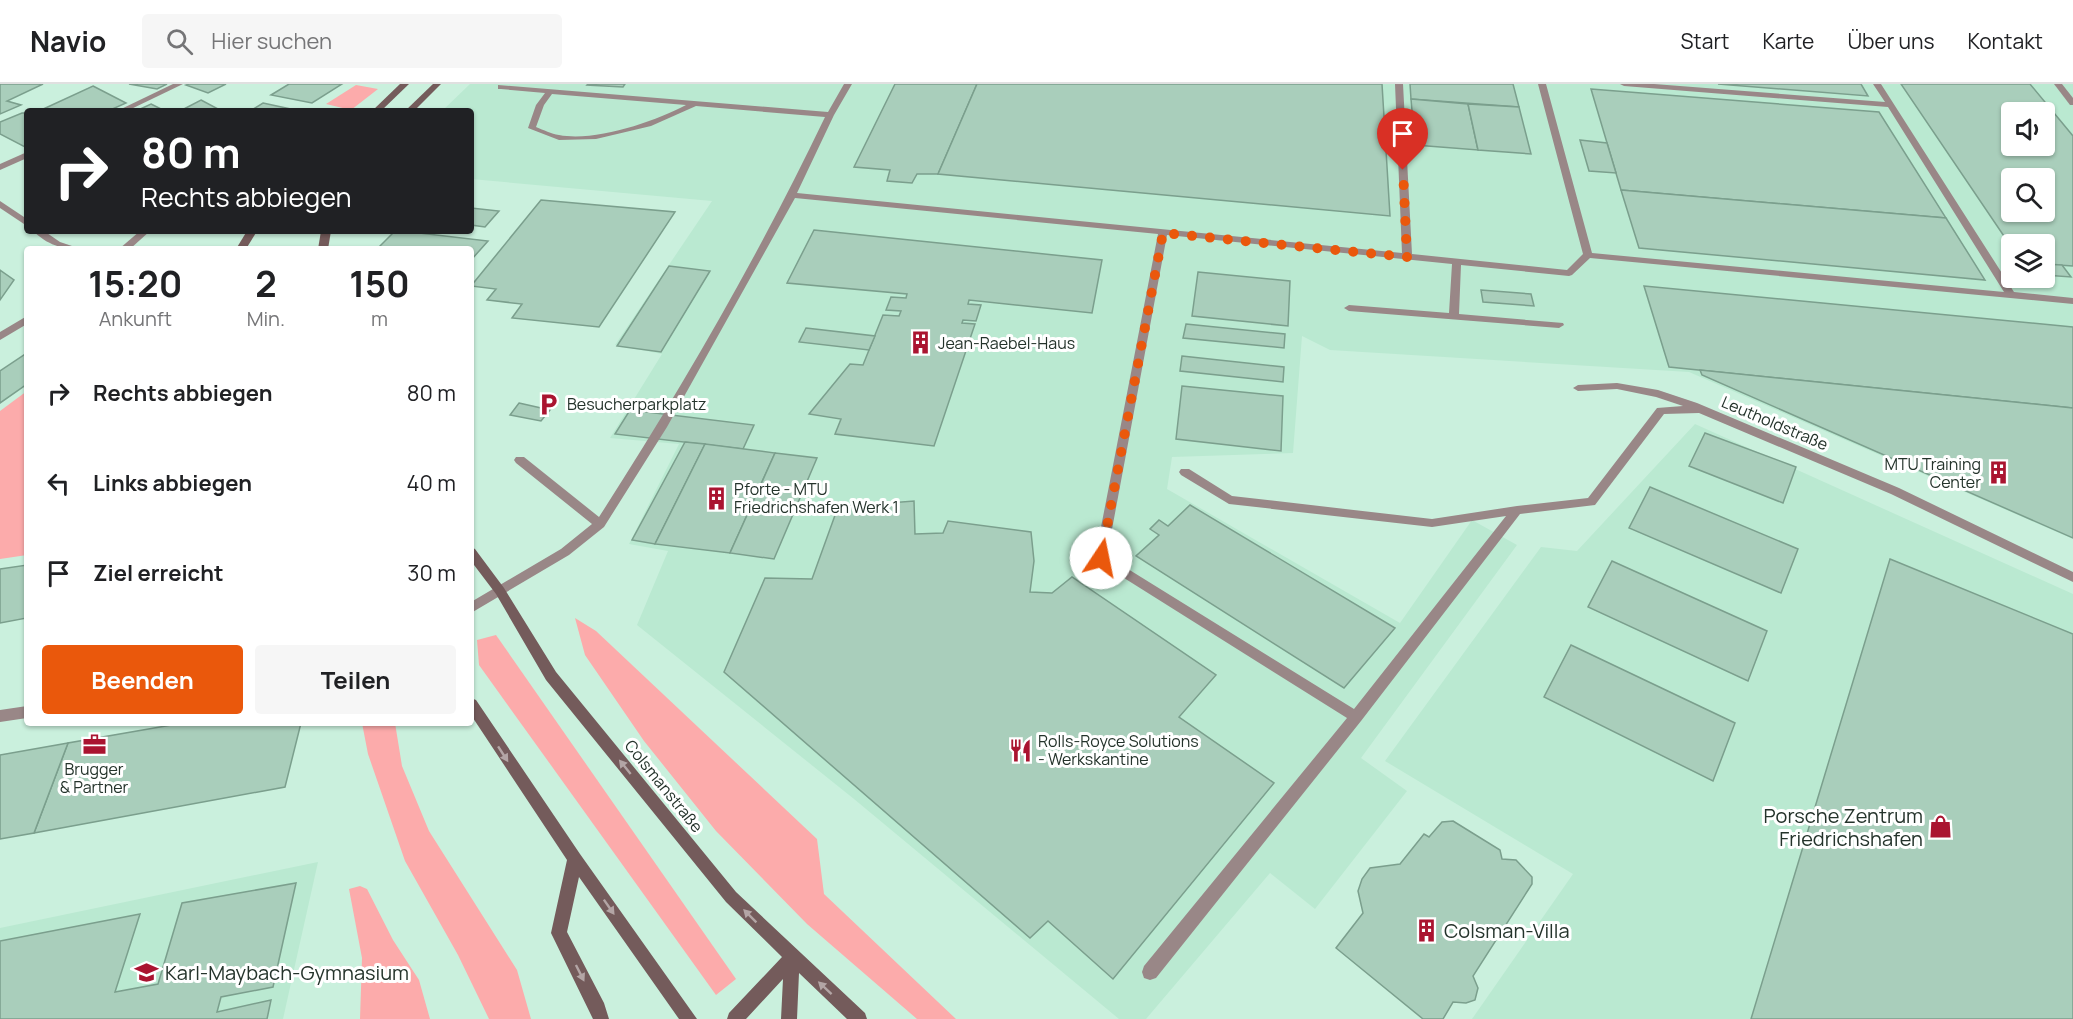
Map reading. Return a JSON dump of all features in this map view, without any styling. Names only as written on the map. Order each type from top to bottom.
[{"type":"main road","points":[[379,108],[405,84]]},
{"type":"main road","points":[[412,108],[436,84]]},
{"type":"main road","name":"Colsmanstraße","points":[[474,556],[500,591],[551,676],[731,897],[792,958],[859,1019]]},
{"type":"main road","points":[[474,708],[575,859],[689,1019]]},
{"type":"main road","points":[[575,859],[559,933],[601,1019]]},
{"type":"main road","points":[[735,1019],[792,958]]},
{"type":"main road","points":[[789,1019],[792,958]]},
{"type":"street","points":[[128,108],[179,84]]},
{"type":"street","points":[[474,606],[565,552],[600,524],[697,366],[792,195],[830,115],[848,84]]},
{"type":"street","points":[[1399,84],[1407,257]]},
{"type":"street","points":[[1542,84],[1588,255]]},
{"type":"street","points":[[1624,84],[1892,105]]},
{"type":"street","points":[[1877,84],[2011,295]]},
{"type":"street","points":[[2058,84],[2073,103]]},
{"type":"street","points":[[501,87],[830,115]]},
{"type":"street","points":[[550,91],[540,105],[532,128],[561,138],[617,132],[674,116],[694,104]]},
{"type":"street","points":[[0,167],[24,156]]},
{"type":"street","points":[[792,195],[1569,273],[1588,255],[2073,301]]},
{"type":"street","points":[[0,204],[24,221]]},
{"type":"street","points":[[1163,233],[1101,558],[1356,717]]},
{"type":"street","points":[[42,234],[57,244],[65,246]]},
{"type":"street","points":[[128,246],[142,234]]},
{"type":"street","points":[[1454,317],[1457,261]]},
{"type":"street","points":[[1349,308],[1559,325]]},
{"type":"street","points":[[0,337],[24,321]]},
{"type":"street","points":[[1578,388],[1617,386],[1658,394],[1700,409]]},
{"type":"street","name":"Leutholdstraße","points":[[1185,472],[1229,500],[1432,523],[1591,502],[1661,411],[1700,409],[1895,491],[2073,577]]},
{"type":"street","points":[[520,460],[600,524]]},
{"type":"street","points":[[1150,972],[1356,717],[1517,510]]},
{"type":"street","points":[[0,716],[24,712]]},
{"type":"shaded area","points":[[470,84],[2073,84],[2073,539],[1689,372],[1330,350],[1302,336],[1293,453],[1172,457],[1167,489],[1400,623],[1472,520],[1517,545],[1361,758],[1407,791],[1315,909],[1270,873],[1146,1019],[1119,1019],[854,799],[637,625],[668,551],[629,544],[679,444],[610,438],[662,354],[615,345],[712,201],[474,179],[474,108],[445,108]]},
{"type":"shaded area","points":[[356,85],[378,89],[354,108],[326,104]]},
{"type":"shaded area","points":[[24,393],[24,555],[0,559],[0,411]]},
{"type":"shaded area","points":[[1695,424],[2073,594],[2073,1019],[1472,1019],[1573,874],[1385,761],[1541,547],[1577,551]]},
{"type":"shaded area","points":[[575,618],[596,631],[817,839],[824,894],[956,1019],[917,1019],[807,924],[716,831],[644,741],[585,655]]},
{"type":"shaded area","points":[[496,635],[736,979],[716,995],[479,665],[477,640]]},
{"type":"shaded area","points":[[363,726],[395,726],[402,766],[429,831],[517,970],[531,1019],[489,1019],[458,955],[405,861],[368,754]]},
{"type":"shaded area","name":"Karl-Maybach-Gymnasium","points":[[318,862],[283,1019],[0,1019],[0,928]]},
{"type":"shaded area","points":[[360,886],[367,889],[393,940],[419,980],[430,1019],[360,1019],[362,958],[349,889]]},
{"type":"building","points":[[0,84],[43,84],[7,101],[21,105],[0,114]]},
{"type":"building","points":[[129,84],[167,84],[157,89]]},
{"type":"building","points":[[226,84],[208,93],[186,85]]},
{"type":"building","points":[[289,84],[342,84],[312,103],[271,95]]},
{"type":"building","points":[[588,84],[625,84],[623,87]]},
{"type":"building","points":[[895,84],[977,84],[938,174],[917,174],[912,183],[887,181],[890,170],[854,167]]},
{"type":"building","points":[[977,84],[1382,84],[1390,216],[938,174]]},
{"type":"building","points":[[1410,84],[1513,84],[1519,107],[1411,99]]},
{"type":"building","points":[[1718,84],[1861,84],[1868,96]]},
{"type":"building","points":[[1901,84],[2030,84],[2045,102],[2001,102],[2001,156],[2055,156],[2055,114],[2073,136],[2073,266],[2055,265],[2055,234],[2003,234]]},
{"type":"building","points":[[93,86],[126,103],[115,108],[45,108]]},
{"type":"building","points":[[1591,89],[1879,112],[1946,218],[1621,190]]},
{"type":"building","points":[[1411,99],[1468,104],[1478,150],[1415,145]]},
{"type":"building","points":[[201,100],[216,108],[186,108]]},
{"type":"building","points":[[263,103],[286,108],[255,108]]},
{"type":"building","points":[[151,104],[159,108],[142,108]]},
{"type":"building","points":[[1468,104],[1519,107],[1531,154],[1478,150]]},
{"type":"building","points":[[24,113],[24,146],[0,134],[0,122]]},
{"type":"building","points":[[1580,140],[1607,143],[1616,173],[1589,171]]},
{"type":"building","points":[[1621,190],[1946,218],[1985,280],[1639,248]]},
{"type":"building","points":[[541,200],[675,212],[599,327],[512,318],[522,304],[487,300],[496,289],[474,286],[474,282]]},
{"type":"building","points":[[474,208],[499,211],[485,227],[474,225]]},
{"type":"building","name":"Jean-Raebel-Haus","points":[[814,230],[1102,260],[1092,313],[969,300],[968,304],[981,305],[976,321],[963,320],[962,323],[975,324],[934,446],[835,434],[841,419],[809,414],[850,364],[863,365],[883,315],[899,316],[901,311],[886,310],[891,297],[906,298],[907,294],[787,283]]},
{"type":"building","points":[[392,234],[428,234],[488,241],[474,257],[474,246],[380,246]]},
{"type":"building","points":[[2055,265],[2062,265],[2071,277],[2055,276]]},
{"type":"building","points":[[669,266],[710,271],[661,352],[617,346]]},
{"type":"building","points":[[0,270],[14,280],[0,300]]},
{"type":"building","points":[[1198,272],[1290,281],[1288,326],[1192,316]]},
{"type":"building","points":[[1644,286],[2073,327],[2073,408],[1669,367]]},
{"type":"building","points":[[1481,290],[1531,294],[1534,306],[1483,302]]},
{"type":"building","points":[[1186,324],[1285,334],[1284,348],[1183,338]]},
{"type":"building","points":[[806,328],[875,336],[869,350],[799,342]]},
{"type":"building","points":[[24,355],[24,386],[0,403],[0,371]]},
{"type":"building","points":[[1182,356],[1284,367],[1283,382],[1180,371]]},
{"type":"building","name":"MTU Training Center","points":[[1700,370],[2073,408],[2073,538],[1702,375]]},
{"type":"building","points":[[1182,386],[1283,396],[1281,451],[1176,439]]},
{"type":"building","points":[[519,403],[550,410],[541,421],[510,415]]},
{"type":"building","points":[[630,410],[754,425],[743,449],[615,434]]},
{"type":"building","points":[[1705,433],[1796,467],[1783,503],[1689,466]]},
{"type":"building","points":[[685,442],[705,444],[655,544],[632,540]]},
{"type":"building","name":"Pforte - MTU Friedrichshafen Werk 1","points":[[705,444],[775,453],[730,553],[655,544]]},
{"type":"building","points":[[775,453],[817,458],[774,559],[730,553]]},
{"type":"building","points":[[1650,487],[1798,549],[1781,593],[1629,528]]},
{"type":"building","name":"Rolls-Royce Solutions - Werkskantine","points":[[914,501],[915,534],[943,533],[948,521],[1031,532],[1034,561],[1030,592],[1052,593],[1072,577],[1216,675],[1179,717],[1274,783],[1113,979],[1048,921],[1030,938],[724,672],[765,578],[812,579],[838,507]]},
{"type":"building","points":[[1190,505],[1395,628],[1344,688],[1136,556],[1159,535],[1150,529],[1159,520],[1168,526]]},
{"type":"building","name":"Porsche Zentrum Friedrichshafen","points":[[1890,559],[2073,634],[2073,1019],[1751,1019]]},
{"type":"building","points":[[1612,561],[1767,631],[1748,681],[1588,607]]},
{"type":"building","points":[[24,565],[24,619],[0,623],[0,569]]},
{"type":"building","points":[[1571,645],[1735,723],[1713,781],[1544,697]]},
{"type":"building","points":[[166,726],[300,726],[285,787],[34,833],[68,743]]},
{"type":"building","points":[[68,743],[34,833],[0,839],[0,755]]},
{"type":"building","name":"Colsman-Villa","points":[[1453,821],[1500,850],[1502,859],[1516,860],[1532,877],[1532,884],[1473,976],[1478,988],[1475,1000],[1466,1003],[1453,1002],[1443,1019],[1423,1019],[1336,948],[1363,913],[1358,891],[1362,879],[1370,868],[1400,864],[1424,834],[1429,837],[1442,822]]},
{"type":"building","name":"Karl-Maybach-Gymnasium","points":[[296,883],[273,987],[221,997],[217,1012],[271,1000],[267,1019],[0,1019],[0,941],[140,914],[115,992],[158,984],[182,903]]},
{"type":"place","name":"Jean-Raebel-Haus","points":[[920,343]]},
{"type":"place","name":"Besucherparkplatz","points":[[549,404]]},
{"type":"place","name":"MTU Training Center","points":[[1999,473]]},
{"type":"place","name":"Pforte - MTU Friedrichshafen Werk 1","points":[[716,498]]},
{"type":"place","name":"Brugger & Partner","points":[[94,744]]},
{"type":"place","name":"Rolls-Royce Solutions - Werkskantine","points":[[1020,750]]},
{"type":"place","name":"Porsche Zentrum Friedrichshafen","points":[[1941,827]]},
{"type":"place","name":"Colsman-Villa","points":[[1426,931]]},
{"type":"place","name":"Karl-Maybach-Gymnasium","points":[[147,973]]},
{"type":"route","points":[[1101,558],[1163,233],[1407,257],[1403,170]]}]
